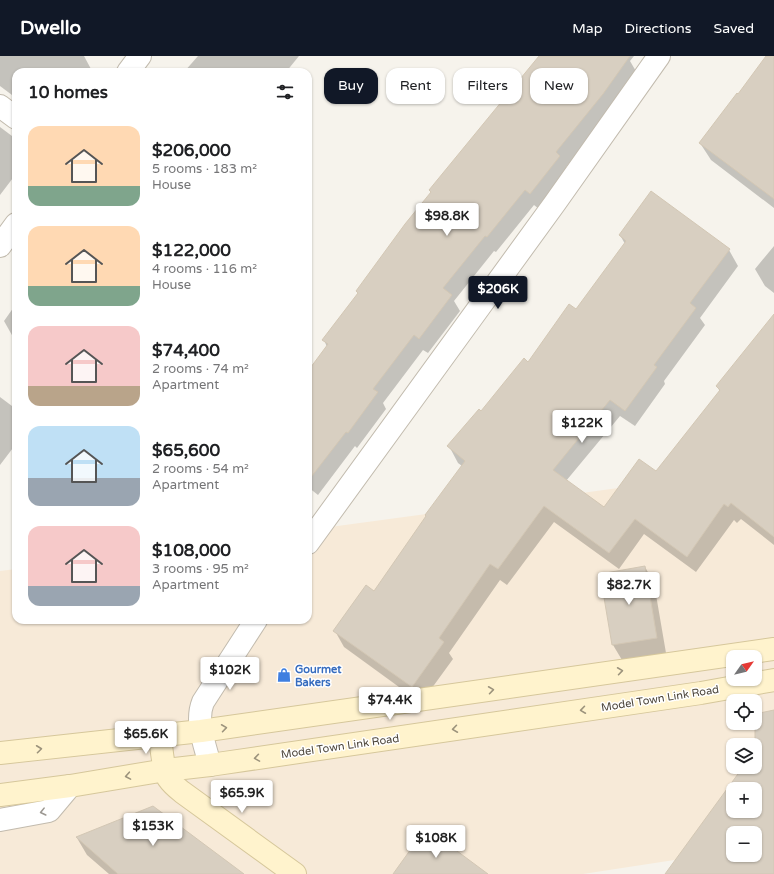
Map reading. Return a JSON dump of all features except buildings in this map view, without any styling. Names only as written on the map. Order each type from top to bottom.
[{"type":"main road","points":[[0,753],[201,731],[774,649]]},
{"type":"main road","name":"Model Town Link Road","points":[[0,795],[701,693],[774,680]]},
{"type":"main road","points":[[160,735],[168,778],[182,792],[295,874]]},
{"type":"street","points":[[131,68],[140,56]]},
{"type":"street","points":[[312,537],[555,203],[659,56]]},
{"type":"street","points":[[0,106],[12,115]]},
{"type":"street","points":[[0,246],[12,230]]},
{"type":"street","points":[[210,765],[201,731],[201,707],[253,624]]},
{"type":"street","points":[[0,820],[49,811],[70,786]]},
{"type":"shaded area","points":[[774,467],[774,845],[762,837],[762,826],[726,826],[726,852],[583,874],[0,874],[0,571],[12,570],[12,624],[312,624],[312,529]]},
{"type":"place","name":"Gourmet Bakers","points":[[284,675]]}]
